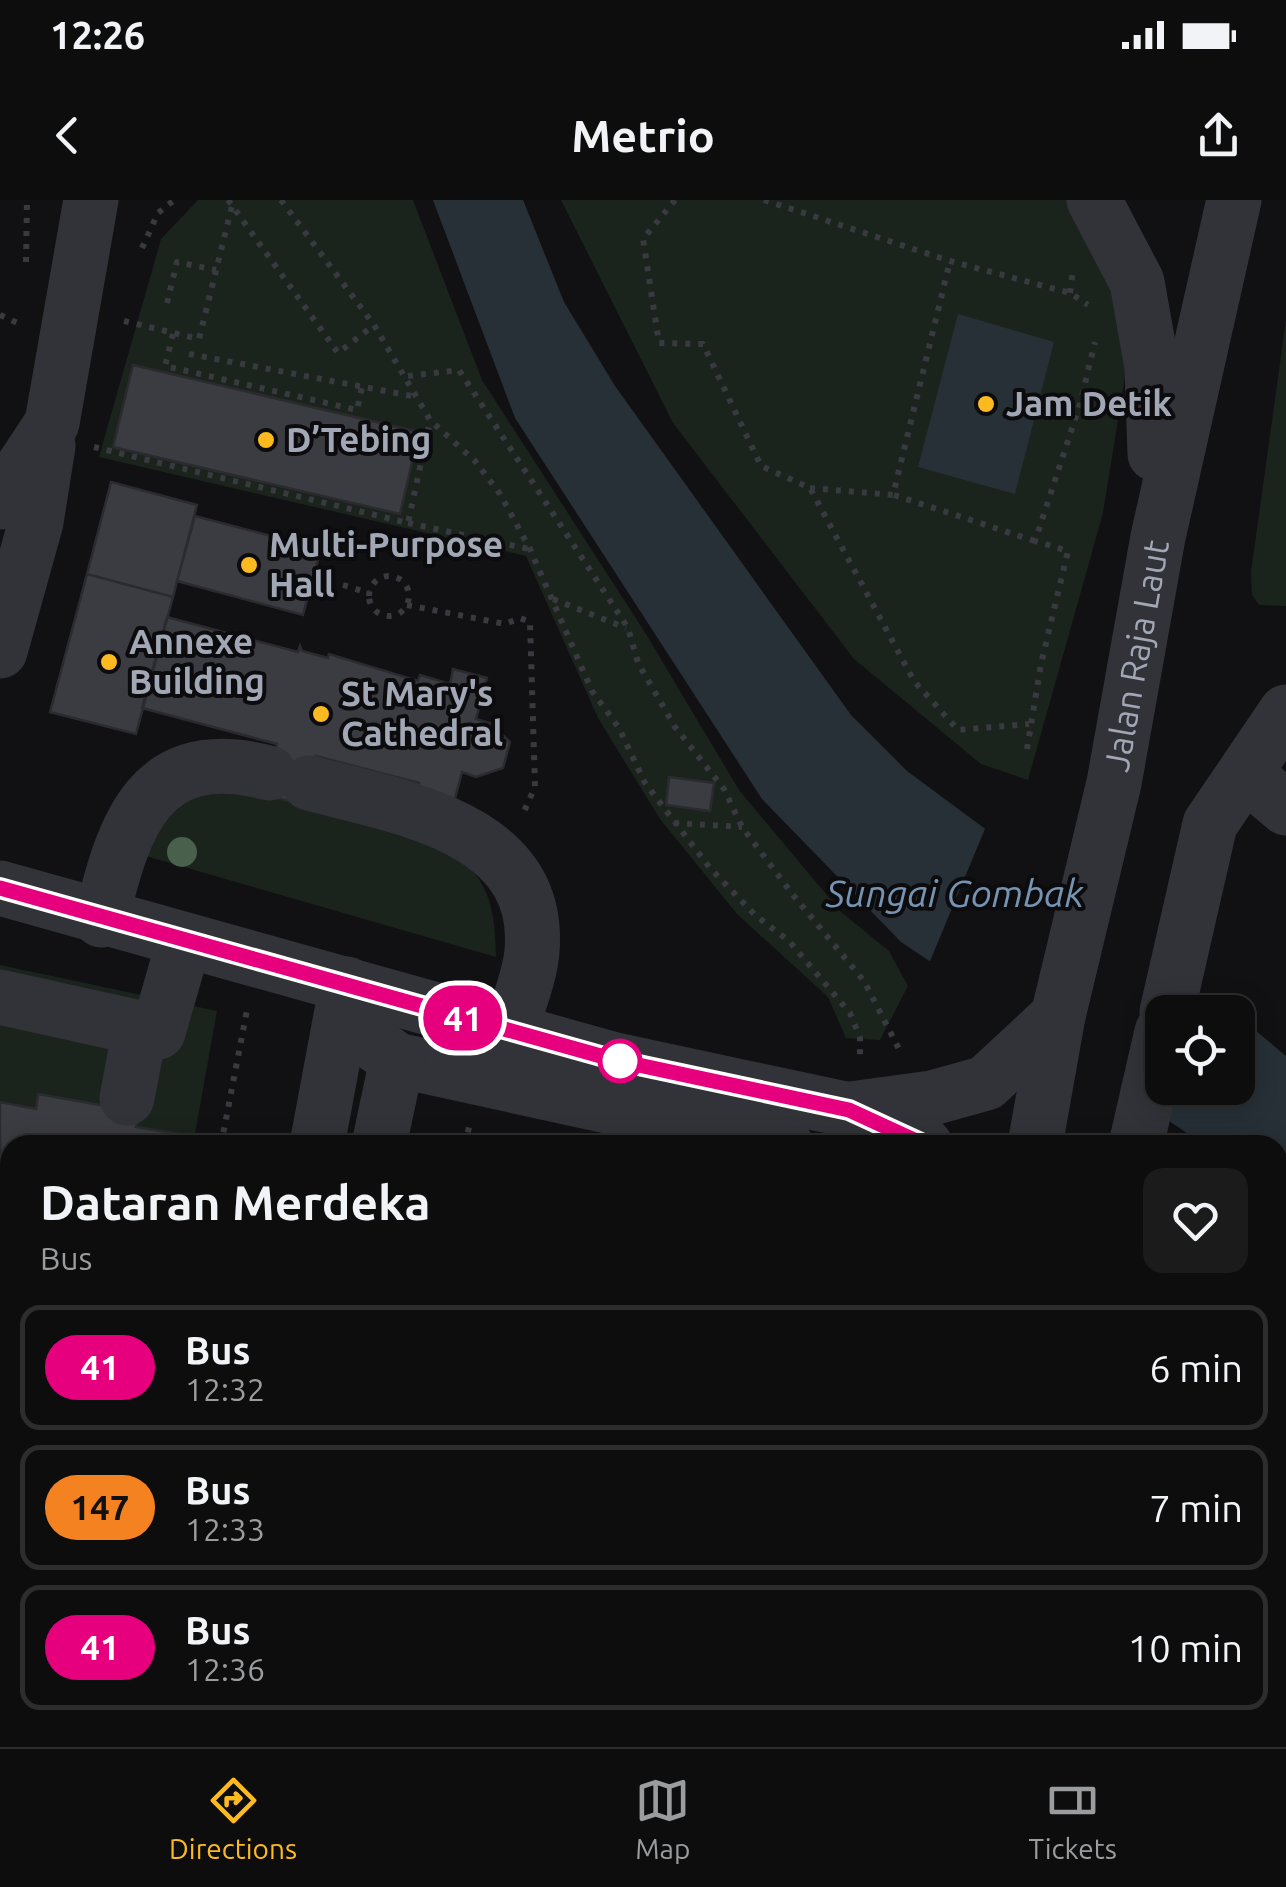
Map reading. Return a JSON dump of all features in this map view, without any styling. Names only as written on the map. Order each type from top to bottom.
[{"type":"street","points":[[0,652],[36,522],[72,435],[91,200]]},
{"type":"street","points":[[1094,200],[1137,282],[1153,374],[1158,537]]},
{"type":"street","name":"Jalan Raja Laut","points":[[1039,1128],[1058,1016],[1114,783],[1158,537],[1234,200]]},
{"type":"street","points":[[0,502],[72,435]]},
{"type":"street","points":[[1171,995],[1205,847],[1266,792],[1286,712]]},
{"type":"street","points":[[101,920],[118,848],[151,792],[174,778],[220,764],[289,778],[446,820],[504,858],[531,916],[532,953],[510,1032]]},
{"type":"street","points":[[0,888],[101,920],[347,984],[510,1032],[608,1102],[849,1110],[932,1098],[986,1083],[1058,1016]]},
{"type":"street","points":[[0,997],[158,1032],[184,942]]},
{"type":"street","points":[[319,1135],[347,984]]},
{"type":"street","points":[[127,1098],[140,1028]]},
{"type":"street","points":[[380,1135],[384,1050],[745,1135]]},
{"type":"street","points":[[1138,1135],[1145,1105]]},
{"type":"street","points":[[849,1110],[903,1135]]},
{"type":"path","points":[[142,248],[158,213],[174,200]]},
{"type":"path","points":[[281,200],[374,325],[408,376],[430,420],[475,461],[500,494],[530,549],[592,691],[672,823],[732,892],[789,941],[850,1013],[860,1038],[860,1057],[849,1110]]},
{"type":"path","points":[[675,200],[643,240],[659,343],[703,344],[761,466],[810,488],[893,495],[1068,551],[1029,724],[1027,749]]},
{"type":"path","points":[[764,200],[950,261],[1070,293],[1101,318]]},
{"type":"path","points":[[230,203],[338,353],[374,325]]},
{"type":"path","points":[[124,321],[200,338],[230,203]]},
{"type":"path","points":[[893,495],[950,261]]},
{"type":"path","points":[[167,303],[178,262],[216,270]]},
{"type":"path","points":[[0,315],[24,326]]},
{"type":"path","points":[[173,334],[165,366],[357,410],[362,387]]},
{"type":"path","points":[[1035,540],[1080,404],[1096,335]]},
{"type":"path","points":[[189,354],[418,398]]},
{"type":"path","points":[[408,376],[459,370],[628,628],[638,663],[675,727],[724,790],[742,826],[864,981],[905,1060]]},
{"type":"path","points":[[408,523],[430,420]]},
{"type":"path","points":[[72,435],[408,523],[530,549]]},
{"type":"path","points":[[810,488],[914,681],[958,730],[1029,724]]},
{"type":"path","points":[[396,578],[408,589],[407,605],[395,616],[379,614],[369,601],[369,593],[379,579],[396,578]]},
{"type":"path","points":[[343,585],[369,593]]},
{"type":"path","points":[[552,599],[628,628]]},
{"type":"path","points":[[407,605],[505,624],[520,618],[530,622],[535,787],[504,858]]},
{"type":"path","points":[[672,823],[742,826]]},
{"type":"path","points":[[223,1135],[247,1010],[262,1014]]},
{"type":"path","points":[[468,1135],[469,1129]]},
{"type":"shaded area","points":[[198,200],[413,200],[482,380],[646,634],[739,790],[841,912],[889,951],[908,986],[880,1040],[846,1038],[828,997],[737,914],[660,819],[598,718],[526,556],[99,457],[161,239]]},
{"type":"shaded area","points":[[561,200],[1073,200],[1132,333],[1103,513],[1028,780],[981,764],[854,659],[673,423]]},
{"type":"shaded area","points":[[1286,320],[1286,606],[1259,605],[1252,595],[1251,572]]},
{"type":"shaded area","points":[[204,792],[263,793],[453,851],[476,874],[488,898],[496,957],[132,852],[152,817]]},
{"type":"shaded area","points":[[0,965],[217,1011],[195,1135],[0,1135]]},
{"type":"water","name":"Sungai Gombak","points":[[433,200],[523,200],[564,302],[615,386],[851,715],[907,771],[1209,995],[1145,995],[1145,1105],[901,942],[762,799],[515,418]]},
{"type":"water","name":"Jam Detik","points":[[958,314],[1054,342],[1015,494],[918,467]]},
{"type":"water","name":"Sungai Gombak","points":[[1255,1030],[1286,1056],[1286,1135],[1190,1135],[1145,1105],[1255,1105]]},
{"type":"pier","points":[[987,824],[1217,995],[1145,995],[1145,1105],[1172,1105],[1165,1121],[928,966]]},
{"type":"building","name":"D’Tebing","points":[[133,365],[419,432],[400,514],[113,447]]},
{"type":"building","points":[[111,482],[197,505],[173,597],[87,574]]},
{"type":"building","name":"Multi-Purpose Hall","points":[[195,516],[321,549],[303,615],[177,581]]},
{"type":"building","name":"Annexe Building","points":[[87,574],[173,597],[136,734],[50,712]]},
{"type":"building","name":"St Mary's Cathedral","points":[[167,617],[298,652],[300,646],[302,651],[328,658],[329,654],[418,681],[420,675],[450,684],[453,669],[487,678],[476,719],[490,723],[510,742],[503,768],[476,777],[462,772],[453,806],[418,787],[419,783],[316,756],[303,805],[263,794],[277,744],[142,708]]},
{"type":"building","points":[[669,777],[714,783],[710,811],[666,805]]},
{"type":"building","points":[[38,1094],[139,1112],[136,1127],[185,1135],[0,1135],[0,1102],[36,1109]]},
{"type":"bus line","name":"41","points":[[0,888],[101,920],[615,1060],[849,1110],[907,1135]]},
{"type":"place","name":"Jam Detik","points":[[986,404]]},
{"type":"place","name":"D’Tebing","points":[[266,440]]},
{"type":"place","name":"Multi-Purpose Hall","points":[[249,565]]},
{"type":"place","name":"Annexe Building","points":[[109,662]]},
{"type":"place","name":"St Mary's Cathedral","points":[[321,714]]}]
